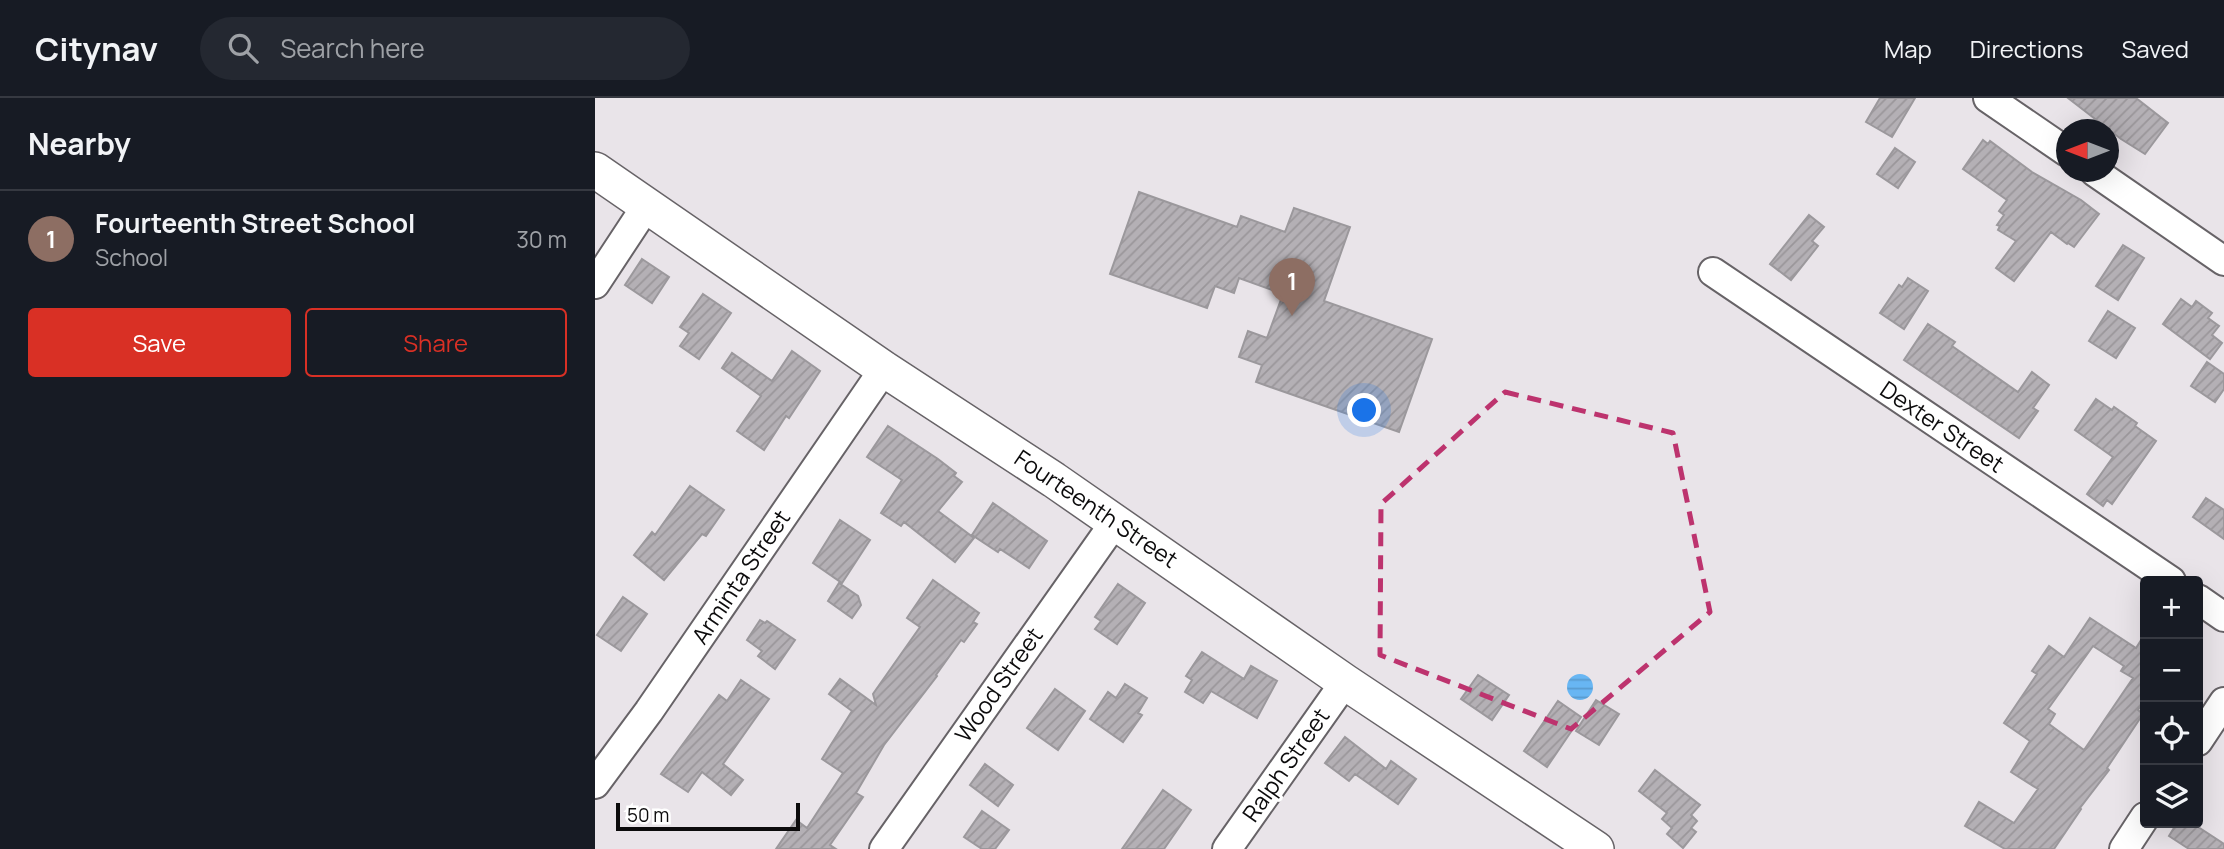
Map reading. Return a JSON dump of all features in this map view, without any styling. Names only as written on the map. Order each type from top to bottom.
[{"type":"street","points":[[1988,98],[2056,144]]},
{"type":"street","name":"Fourteenth Street","points":[[595,170],[884,369],[1115,522],[1345,682],[1596,849]]},
{"type":"street","points":[[2109,182],[2224,261]]},
{"type":"street","points":[[595,284],[647,205]]},
{"type":"street","name":"Dexter Street","points":[[1713,272],[2164,576]]},
{"type":"street","name":"Arminta Street","points":[[595,784],[649,711],[884,369]]},
{"type":"street","name":"Wood Street","points":[[884,849],[1115,522]]},
{"type":"street","points":[[2203,602],[2224,617]]},
{"type":"street","name":"Ralph Street","points":[[1227,849],[1345,682]]},
{"type":"street","points":[[2203,734],[2224,702]]},
{"type":"street","points":[[2124,849],[2140,825]]},
{"type":"highlighted area","points":[[1505,392],[1673,433],[1710,612],[1571,729],[1380,655],[1381,504]]},
{"type":"water","points":[[1580,674],[1589,678],[1593,687],[1589,696],[1580,700],[1571,696],[1567,687],[1571,678]]},
{"type":"building","points":[[1880,98],[1915,98],[1892,137],[1866,122]]},
{"type":"building","points":[[2068,98],[2136,98],[2168,123],[2145,154],[2119,137],[2119,119],[2095,119]]},
{"type":"building","points":[[1983,140],[1988,144],[1990,141],[2032,172],[2081,200],[2099,214],[2074,247],[2051,232],[2014,281],[1996,268],[2016,241],[1998,230],[2000,226],[1997,225],[2004,215],[1999,211],[2007,200],[1963,169]]},
{"type":"building","points":[[1895,148],[1915,162],[1898,188],[1877,174]]},
{"type":"building","points":[[1139,192],[1237,227],[1241,216],[1285,232],[1294,208],[1350,227],[1324,301],[1432,339],[1399,432],[1256,382],[1262,365],[1239,357],[1248,331],[1267,338],[1283,294],[1239,278],[1234,293],[1215,286],[1207,308],[1110,274]]},
{"type":"building","points":[[1809,215],[1824,227],[1812,241],[1818,246],[1791,280],[1770,264]]},
{"type":"building","points":[[2123,245],[2144,258],[2118,300],[2096,286]]},
{"type":"building","points":[[642,259],[669,277],[652,303],[625,285]]},
{"type":"building","points":[[1908,278],[1928,291],[1904,329],[1880,313],[1899,285],[1902,287]]},
{"type":"building","points":[[703,294],[731,313],[699,359],[680,346],[689,333],[680,327]]},
{"type":"building","points":[[2181,299],[2192,307],[2196,301],[2212,313],[2208,318],[2219,326],[2212,335],[2222,343],[2210,359],[2163,324]]},
{"type":"building","points":[[2108,311],[2135,328],[2116,358],[2089,341]]},
{"type":"building","points":[[1928,324],[1955,342],[1952,346],[2018,392],[2032,372],[2049,385],[2033,408],[2038,411],[2019,438],[1904,360]]},
{"type":"building","points":[[792,351],[820,371],[764,450],[737,431],[761,396],[722,368],[732,353],[772,381]]},
{"type":"building","points":[[2207,362],[2224,374],[2224,389],[2215,402],[2191,386]]},
{"type":"building","points":[[2096,399],[2112,410],[2114,407],[2137,423],[2135,426],[2156,441],[2112,504],[2107,500],[2103,506],[2087,494],[2113,457],[2075,430]]},
{"type":"building","points":[[888,426],[938,459],[956,473],[954,476],[962,482],[938,511],[974,538],[955,562],[904,522],[901,526],[881,513],[902,480],[867,457]]},
{"type":"building","points":[[690,486],[724,510],[706,536],[702,534],[664,580],[634,555],[652,532],[655,535]]},
{"type":"building","points":[[2206,498],[2224,510],[2224,539],[2193,517]]},
{"type":"building","points":[[993,503],[1047,541],[1029,568],[972,535]]},
{"type":"building","points":[[840,520],[870,540],[842,583],[813,563]]},
{"type":"building","points":[[933,580],[979,613],[973,622],[977,624],[964,642],[961,640],[884,745],[856,793],[863,797],[830,845],[836,849],[776,849],[796,820],[807,828],[843,773],[822,759],[852,711],[829,694],[840,679],[876,705],[873,694],[920,627],[907,618]]},
{"type":"building","points":[[839,583],[858,596],[861,605],[852,618],[828,601]]},
{"type":"building","points":[[1118,584],[1145,603],[1117,644],[1095,629],[1101,621],[1095,617]]},
{"type":"building","points":[[623,597],[647,614],[621,651],[597,635]]},
{"type":"building","points":[[2090,618],[2136,648],[2140,642],[2140,718],[2107,768],[2109,770],[2054,849],[2005,849],[1965,826],[1979,802],[2014,823],[2038,789],[2011,772],[2030,741],[2004,723],[2037,674],[2032,671],[2049,646],[2064,657]],"holes":[[[2093,646],[2124,666],[2121,671],[2133,678],[2084,750],[2049,724],[2055,714],[2048,709]]]},
{"type":"building","points":[[760,620],[765,623],[767,621],[795,640],[775,669],[758,656],[762,651],[747,640]]},
{"type":"building","points":[[1202,652],[1244,679],[1251,666],[1277,681],[1257,718],[1211,691],[1203,703],[1185,692],[1192,680],[1186,676]]},
{"type":"building","points":[[1478,675],[1509,695],[1492,720],[1461,699]]},
{"type":"building","points":[[741,680],[769,699],[723,764],[743,780],[731,795],[702,772],[688,792],[661,774],[719,695],[727,701]]},
{"type":"building","points":[[1125,684],[1147,698],[1138,713],[1142,715],[1123,742],[1090,719],[1108,692],[1116,698]]},
{"type":"building","points":[[1055,689],[1085,711],[1058,750],[1027,728]]},
{"type":"building","points":[[1596,700],[1619,714],[1599,745],[1576,731]]},
{"type":"building","points":[[1558,701],[1581,717],[1547,767],[1524,751]]},
{"type":"building","points":[[1345,737],[1386,769],[1391,761],[1416,779],[1398,804],[1355,774],[1349,781],[1325,763]]},
{"type":"building","points":[[985,764],[1013,785],[998,806],[970,785]]},
{"type":"building","points":[[1655,770],[1700,805],[1691,815],[1697,821],[1691,828],[1696,832],[1683,848],[1667,834],[1672,828],[1662,819],[1667,813],[1639,791]]},
{"type":"building","points":[[1163,790],[1191,810],[1164,849],[1122,849]]},
{"type":"building","points":[[982,811],[1009,830],[995,849],[982,849],[964,837]]},
{"type":"building","points":[[2174,828],[2200,828],[2224,844],[2224,849],[2189,849],[2169,836]]},
{"type":"place","name":"Fourteenth Street School","points":[[1292,316]]}]
